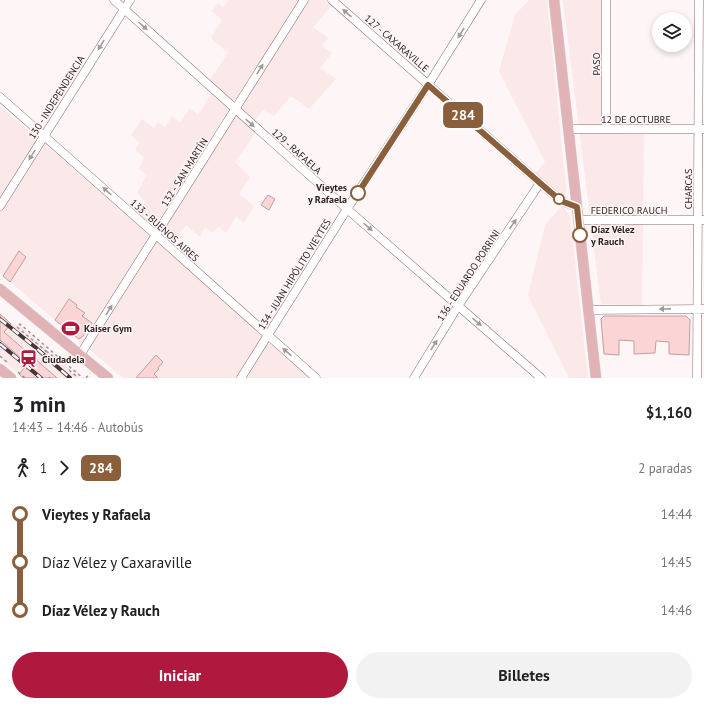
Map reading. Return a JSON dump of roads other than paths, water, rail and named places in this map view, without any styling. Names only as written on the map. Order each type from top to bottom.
[{"type":"main road","points":[[554,0],[596,378]]},
{"type":"main road","points":[[0,289],[108,378]]},
{"type":"main road","points":[[0,369],[15,375]]},
{"type":"street","name":"129 - RAFAELA","points":[[114,0],[347,209],[541,378]]},
{"type":"street","name":"130 - INDEPENDENCIA","points":[[0,206],[130,0]]},
{"type":"street","name":"132 - SAN MARTÍN","points":[[80,354],[304,0]]},
{"type":"street","name":"127 - CAXARAVILLE","points":[[332,0],[561,201],[577,207]]},
{"type":"street","name":"134 - JUAN HIPÓLITO VIEYTES","points":[[241,378],[481,0]]},
{"type":"street","name":"PASO","points":[[606,0],[606,129]]},
{"type":"street","name":"CHARCAS","points":[[697,378],[701,309],[699,0]]},
{"type":"street","name":"133 - BUENOS AIRES","points":[[0,97],[316,378]]},
{"type":"street","name":"12 DE OCTUBRE","points":[[569,129],[701,129]]},
{"type":"street","name":"136 - EDUARDO PORRINI","points":[[414,378],[458,306],[540,183]]},
{"type":"street","name":"FEDERICO RAUCH","points":[[579,220],[701,220]]},
{"type":"street","points":[[589,310],[701,309]]},
{"type":"railway","points":[[0,319],[70,378]]},
{"type":"railway","points":[[0,344],[41,378]]},
{"type":"place","name":"Vieytes y Rafaela","points":[[358,193]]},
{"type":"place","name":"Díaz Vélez y Rauch","points":[[580,235]]},
{"type":"place","name":"Kaiser Gym","points":[[71,328]]},
{"type":"place","name":"Ciudadela","points":[[29,359]]}]
